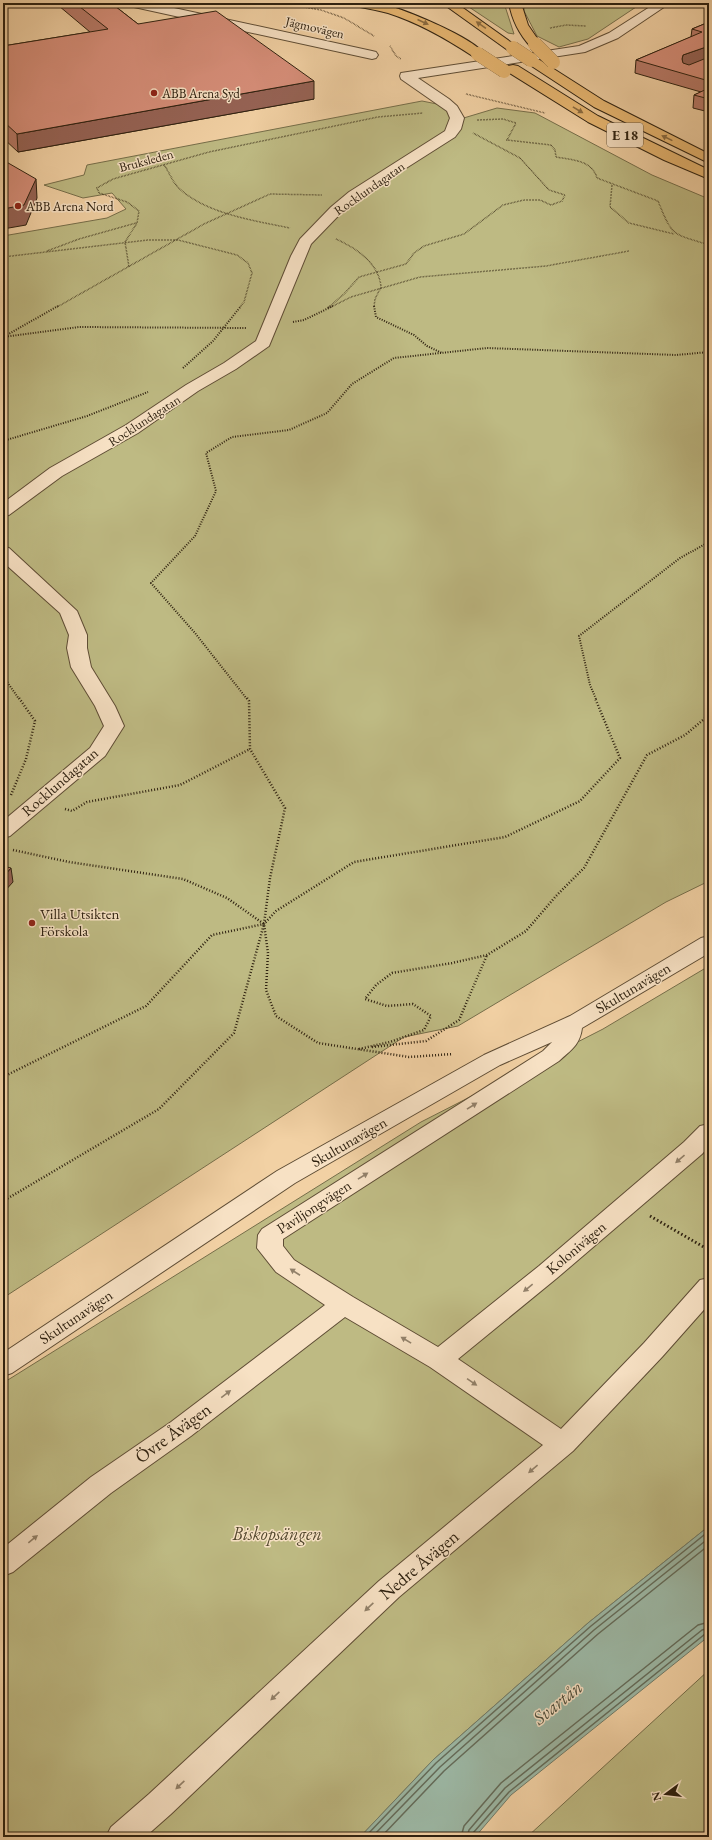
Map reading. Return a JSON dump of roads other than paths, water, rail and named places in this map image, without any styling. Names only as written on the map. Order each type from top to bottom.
[{"type":"highway","name":"E 18","points":[[359,3],[398,12],[424,22],[483,53]]},
{"type":"highway","name":"E 18","points":[[448,3],[513,48],[599,104],[709,159]]},
{"type":"highway","name":"E 18","points":[[514,3],[518,18],[535,44],[599,104]]},
{"type":"highway","name":"E 18","points":[[427,11],[483,53],[509,70],[520,82],[544,89],[593,119],[709,175]]},
{"type":"street","name":"Jägmovägen","points":[[134,3],[372,55]]},
{"type":"street","name":"Rocklundagatan","points":[[3,511],[56,472],[132,429],[192,388],[230,366],[263,343],[305,242],[336,210],[354,196],[450,134],[457,123],[457,118],[452,109],[406,76],[587,48],[613,37],[664,3]]},
{"type":"street","name":"Rocklundagatan","points":[[3,552],[68,611],[78,635],[78,648],[81,667],[105,706],[114,726],[98,752],[4,840]]},
{"type":"street","name":"Skultunavägen","points":[[3,1366],[286,1177],[492,1060],[571,1024],[709,943]]},
{"type":"street","name":"Paviljongvägen","points":[[563,1444],[439,1360],[344,1304],[285,1266],[270,1248],[271,1235],[551,1056],[569,1039],[571,1024]]},
{"type":"street","name":"Kolonivägen","points":[[439,1360],[548,1272],[709,1132]]},
{"type":"street","name":"Nedre Åvägen","points":[[122,1837],[160,1804],[389,1589],[563,1444],[653,1350],[709,1287]]},
{"type":"street","name":"Övre Åvägen","points":[[3,1564],[101,1485],[181,1429],[344,1304]]},
{"type":"water","name":"Svartån","points":[[709,1526],[709,1636],[511,1795],[475,1837],[360,1837],[433,1760],[588,1623]]},
{"type":"place","name":"ABB Arena Syd","points":[[154,93]]},
{"type":"place","name":"ABB Arena Nord","points":[[18,206]]},
{"type":"place","name":"Villa Utsikten Förskola","points":[[32,923]]},
{"type":"park label","name":"Biskopsängen","points":[[277,1534]]}]
